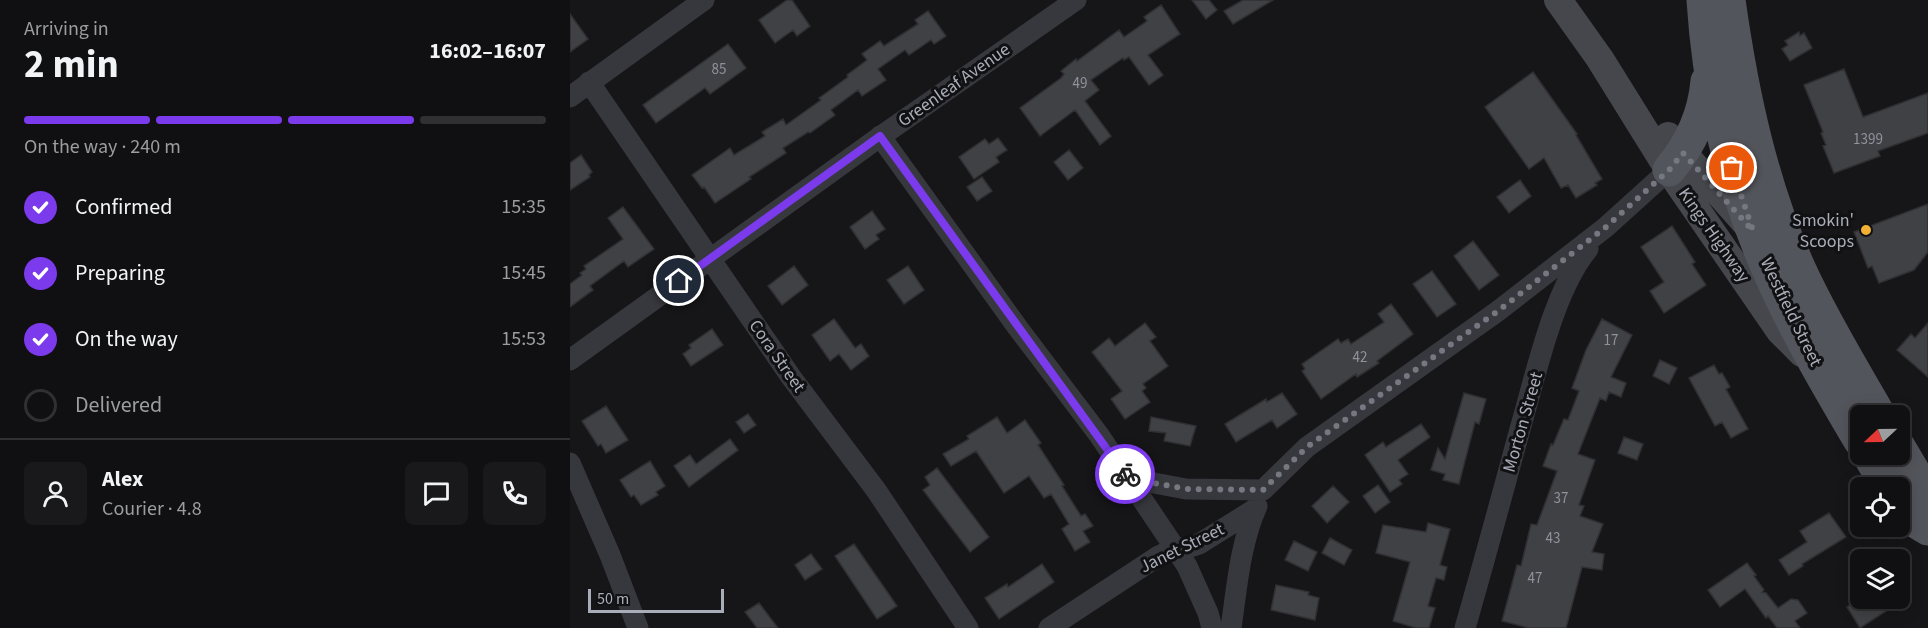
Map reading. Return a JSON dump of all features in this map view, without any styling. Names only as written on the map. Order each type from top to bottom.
[{"type":"main road","name":"Kings Highway","points":[[1558,0],[1676,162],[1780,331],[1820,372]]},
{"type":"main road","name":"Westfield Street","points":[[1703,0],[1710,59],[1728,156],[1753,231],[1784,305],[1850,424]]},
{"type":"main road","name":"Westfield Street","points":[[1729,0],[1750,117],[1776,208],[1801,272],[1874,405]]},
{"type":"main road","points":[[1676,162],[1697,129],[1702,113],[1710,59]]},
{"type":"main road","name":"Kings Highway","points":[[1676,162],[1753,231]]},
{"type":"main road","points":[[1893,465],[1912,473]]},
{"type":"main road","points":[[1910,518],[1928,529]]},
{"type":"street","points":[[570,97],[704,0]]},
{"type":"street","name":"Greenleaf Avenue","points":[[570,360],[880,136],[1076,0]]},
{"type":"street","name":"Cora Street","points":[[589,82],[791,377],[876,490],[968,628]]},
{"type":"street","points":[[880,136],[1018,328],[1099,435],[1196,582],[1209,613],[1212,628]]},
{"type":"street","name":"Janet Street","points":[[1049,628],[1157,557],[1175,548],[1187,548],[1198,544],[1259,499],[1307,447],[1498,311],[1606,227],[1676,162]]},
{"type":"street","name":"Morton Street","points":[[1465,628],[1532,388],[1560,298],[1577,262],[1606,227]]},
{"type":"street","points":[[570,463],[610,555],[638,628]]},
{"type":"street","points":[[1125,474],[1154,483],[1186,489],[1259,499]]},
{"type":"street","name":"Janet Street","points":[[1231,628],[1242,557],[1259,499]]},
{"type":"building","points":[[787,0],[792,0],[810,26],[797,36],[793,30],[775,43],[759,20]]},
{"type":"building","points":[[1192,0],[1209,0],[1217,10],[1206,19]]},
{"type":"building","points":[[1243,0],[1273,0],[1233,24],[1224,11]]},
{"type":"building","points":[[1161,5],[1180,34],[1148,55],[1163,75],[1149,85],[1129,57],[1124,60],[1123,58],[1091,80],[1099,90],[1085,101],[1111,136],[1100,145],[1075,110],[1040,136],[1020,108],[1061,78],[1064,74],[1061,71],[1076,59],[1077,61],[1119,30],[1124,37],[1147,21],[1144,17]]},
{"type":"building","points":[[928,11],[946,36],[934,44],[931,40],[909,55],[905,50],[878,69],[886,80],[862,96],[858,90],[831,110],[835,115],[810,133],[808,132],[783,148],[786,153],[749,177],[751,179],[715,203],[692,175],[730,148],[734,155],[765,136],[762,132],[783,119],[786,125],[821,100],[819,98],[867,60],[862,54],[880,41],[884,46],[918,24],[915,20]]},
{"type":"building","points":[[570,14],[588,39],[570,52]]},
{"type":"building","points":[[1799,32],[1800,36],[1804,33],[1812,48],[1790,61],[1782,49],[1788,45],[1785,41]]},
{"type":"building","points":[[728,44],[746,68],[710,94],[705,88],[656,123],[643,105]]},
{"type":"building","points":[[1844,69],[1863,117],[1928,93],[1928,133],[1878,151],[1880,156],[1834,173],[1823,146],[1826,145],[1821,133],[1823,132],[1804,85]]},
{"type":"building","points":[[1533,72],[1577,134],[1602,179],[1595,183],[1597,185],[1576,198],[1568,185],[1561,188],[1544,158],[1529,169],[1485,107]]},
{"type":"building","points":[[998,138],[1007,150],[996,157],[999,162],[974,179],[959,157],[985,139],[989,144]]},
{"type":"building","points":[[1069,150],[1083,168],[1068,180],[1054,162]]},
{"type":"building","points":[[581,155],[592,172],[590,177],[570,190],[570,163]]},
{"type":"building","points":[[982,177],[992,191],[977,201],[967,187]]},
{"type":"building","points":[[1520,180],[1531,196],[1509,213],[1497,197]]},
{"type":"building","points":[[1928,204],[1928,252],[1914,270],[1879,283],[1872,266],[1868,268],[1854,232]]},
{"type":"building","points":[[623,207],[654,249],[628,267],[624,261],[590,286],[593,290],[570,307],[570,284],[582,275],[580,273],[586,269],[584,266],[623,239],[608,218]]},
{"type":"building","points":[[872,211],[885,229],[876,235],[879,239],[865,249],[850,227]]},
{"type":"building","points":[[1672,226],[1695,262],[1692,264],[1706,285],[1664,313],[1650,291],[1664,282],[1641,247]]},
{"type":"building","points":[[1473,241],[1499,275],[1479,290],[1454,256]]},
{"type":"building","points":[[794,266],[808,285],[782,305],[768,286]]},
{"type":"building","points":[[908,266],[924,290],[904,304],[887,280]]},
{"type":"building","points":[[1432,271],[1456,304],[1437,317],[1413,284]]},
{"type":"building","points":[[1391,304],[1413,334],[1377,361],[1379,363],[1357,377],[1356,374],[1321,399],[1302,371],[1305,369],[1302,364],[1338,339],[1341,343],[1348,339],[1351,344],[1384,322],[1378,314]]},
{"type":"building","points":[[834,319],[855,348],[861,344],[869,356],[851,370],[839,354],[830,361],[812,335]]},
{"type":"building","points":[[1602,319],[1632,335],[1611,377],[1626,383],[1621,397],[1609,392],[1606,401],[1600,398],[1578,454],[1595,460],[1579,505],[1584,506],[1580,516],[1603,524],[1592,552],[1604,554],[1602,570],[1582,567],[1566,628],[1529,628],[1502,621],[1517,565],[1521,566],[1531,524],[1537,525],[1557,471],[1543,466],[1564,419],[1568,420],[1579,391],[1572,388],[1586,350]]},
{"type":"building","points":[[1145,323],[1156,337],[1150,341],[1168,366],[1143,384],[1146,388],[1142,391],[1150,402],[1125,419],[1111,399],[1122,391],[1092,352],[1109,338],[1115,346]]},
{"type":"building","points":[[1928,323],[1928,377],[1897,350],[1911,334],[1915,338]]},
{"type":"building","points":[[712,329],[723,345],[691,366],[683,354],[691,348],[689,345]]},
{"type":"building","points":[[1660,360],[1677,368],[1669,384],[1653,376]]},
{"type":"building","points":[[1714,365],[1730,387],[1726,389],[1748,429],[1731,438],[1722,422],[1715,426],[1689,378]]},
{"type":"building","points":[[1282,393],[1297,414],[1277,428],[1272,420],[1236,442],[1225,424],[1266,399],[1267,402]]},
{"type":"building","points":[[1464,393],[1486,399],[1479,424],[1475,422],[1459,484],[1443,480],[1445,474],[1431,470],[1438,448],[1445,459]]},
{"type":"building","points":[[606,406],[628,440],[606,453],[601,444],[598,446],[582,421]]},
{"type":"building","points":[[748,414],[756,425],[744,433],[736,422]]},
{"type":"building","points":[[997,417],[1007,433],[1025,420],[1041,443],[1038,445],[1081,516],[1085,514],[1093,526],[1083,531],[1090,542],[1075,551],[1062,529],[1069,524],[1051,494],[1044,498],[1029,476],[1004,493],[976,451],[951,466],[943,454],[969,439],[967,436]]},
{"type":"building","points":[[1151,417],[1196,426],[1190,446],[1164,441],[1166,433],[1149,431]]},
{"type":"building","points":[[1421,424],[1430,437],[1398,460],[1408,474],[1399,480],[1402,484],[1390,492],[1365,455],[1383,442],[1386,447]]},
{"type":"building","points":[[1624,437],[1643,444],[1637,460],[1618,453]]},
{"type":"building","points":[[730,439],[738,450],[689,487],[674,466],[690,455],[696,464]]},
{"type":"building","points":[[650,461],[665,486],[656,492],[658,495],[641,505],[634,495],[631,497],[620,480]]},
{"type":"building","points":[[937,468],[989,537],[970,552],[923,490],[930,485],[925,477]]},
{"type":"building","points":[[1378,485],[1390,502],[1375,513],[1363,496]]},
{"type":"building","points":[[1333,486],[1349,502],[1327,523],[1312,506]]},
{"type":"building","points":[[1829,513],[1846,537],[1802,564],[1803,566],[1789,575],[1779,560],[1807,542],[1800,531]]},
{"type":"building","points":[[1428,523],[1450,529],[1440,565],[1447,567],[1444,580],[1436,578],[1428,606],[1435,608],[1429,628],[1416,628],[1393,621],[1410,562],[1376,553],[1383,525],[1426,532]]},
{"type":"building","points":[[1330,538],[1352,550],[1344,565],[1322,553]]},
{"type":"building","points":[[1294,541],[1317,552],[1308,571],[1285,560]]},
{"type":"building","points":[[854,544],[897,606],[877,619],[835,556]]},
{"type":"building","points":[[811,554],[822,569],[805,580],[795,565]]},
{"type":"building","points":[[1747,563],[1764,590],[1762,592],[1766,593],[1778,608],[1791,599],[1798,600],[1807,613],[1795,621],[1800,628],[1777,628],[1768,616],[1766,618],[1745,589],[1720,607],[1708,590]]},
{"type":"building","points":[[1042,564],[1054,582],[999,619],[985,598],[1007,584],[1008,587]]},
{"type":"building","points":[[1276,585],[1309,592],[1308,595],[1319,598],[1315,620],[1271,610]]},
{"type":"building","points":[[759,603],[778,628],[757,628],[745,612]]},
{"type":"building","points":[[1850,605],[1850,609],[1889,609],[1860,628],[1847,607]]},
{"type":"way so far","points":[[1125,474],[1154,483],[1186,489],[1263,490],[1307,447],[1498,311],[1606,227],[1669,170],[1683,153],[1753,231],[1732,168]]},
{"type":"place","name":"Smokin' Scoops","points":[[1866,230]]},
{"type":"route","points":[[679,281],[880,136],[1018,328],[1099,435],[1125,474]]}]
